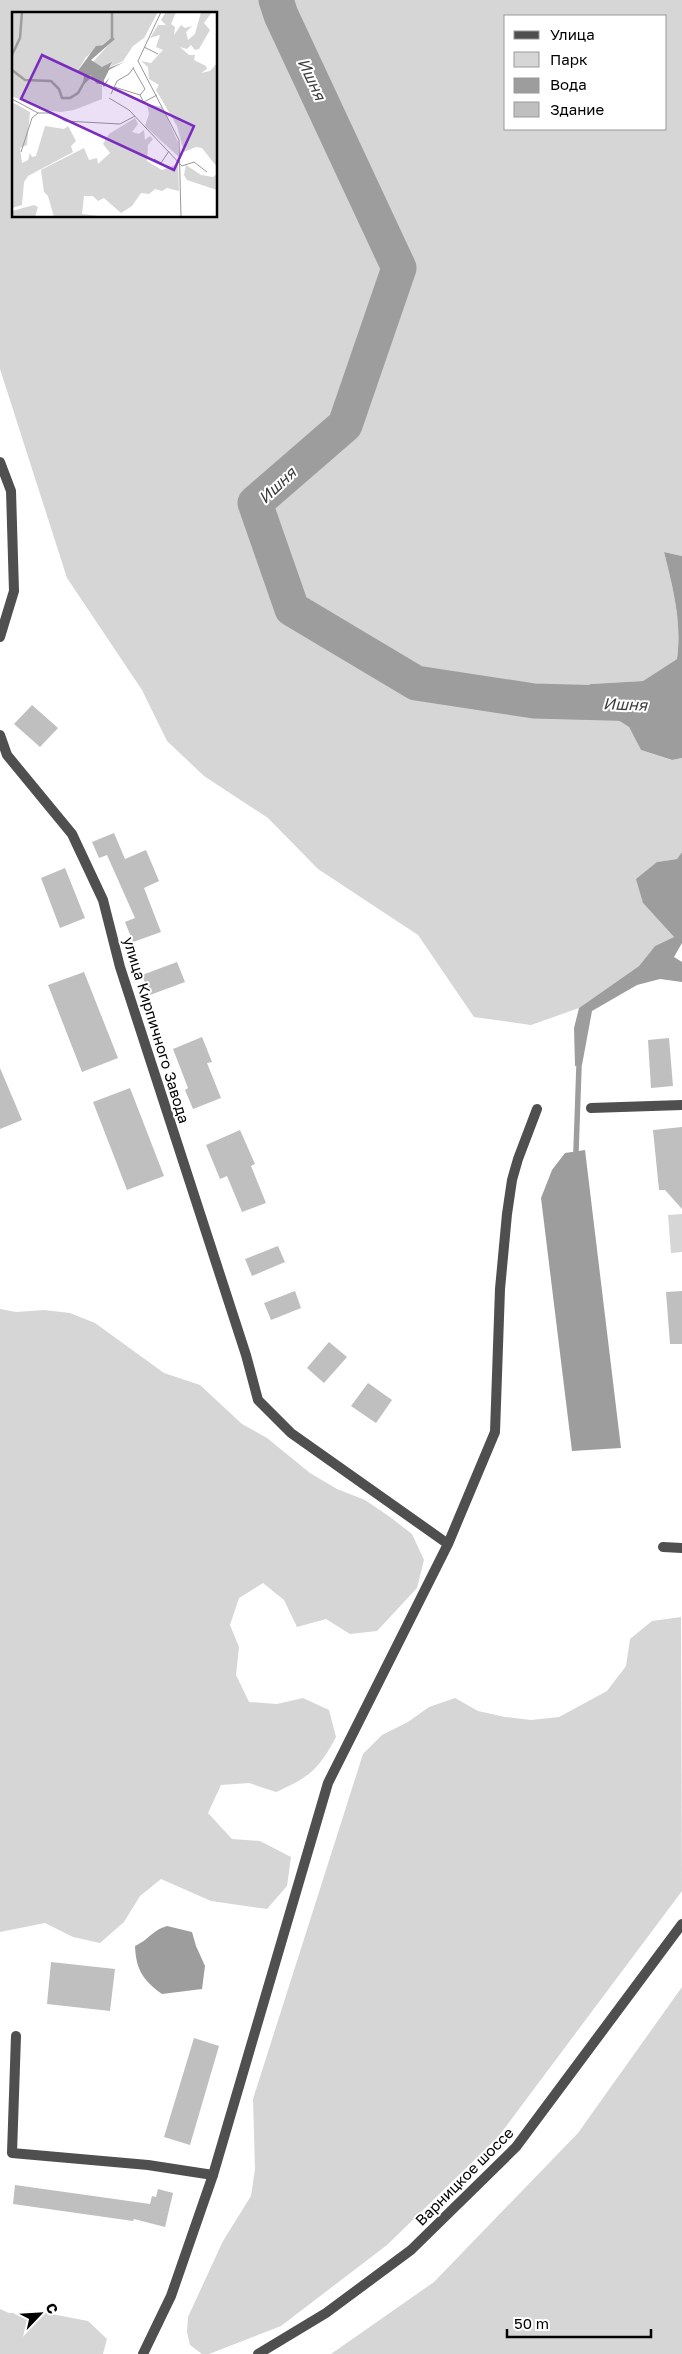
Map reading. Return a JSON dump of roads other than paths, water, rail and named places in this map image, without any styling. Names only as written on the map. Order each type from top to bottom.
[{"type":"street","points":[[0,462],[11,491],[14,591],[0,637]]},
{"type":"street","name":"улица Кирпичного Завода","points":[[0,734],[7,755],[72,834],[103,900],[120,967],[246,1356],[258,1400],[291,1433],[448,1544]]},
{"type":"street","points":[[591,1108],[682,1106]]},
{"type":"street","points":[[143,2354],[171,2296],[213,2175],[328,1783],[448,1544],[495,1432],[500,1289],[507,1214],[512,1180],[518,1158],[537,1109]]},
{"type":"street","points":[[662,1547],[682,1548]]},
{"type":"street","name":"Варницкое шоссе","points":[[258,2354],[326,2313],[411,2250],[516,2147],[682,1924]]},
{"type":"street","points":[[16,2036],[12,2153],[148,2165],[213,2175]]},
{"type":"water","points":[[664,552],[682,556],[682,758],[672,760],[641,750],[629,727],[596,706],[572,697],[552,707],[534,701],[553,686],[580,688],[591,684],[643,681],[677,659],[677,618]]},
{"type":"water","points":[[682,852],[682,943],[674,957],[682,962],[682,982],[660,979],[637,985],[592,1011],[582,1065],[575,1066],[574,1028],[579,1008],[639,966],[655,946],[674,937],[643,903],[636,879],[657,862],[677,859]]},
{"type":"water","points":[[585,1150],[621,1448],[572,1451],[541,1198],[552,1170],[565,1153]]},
{"type":"water","points":[[167,1926],[192,1932],[205,1966],[202,1989],[162,1994],[142,1974],[137,1962],[135,1946],[157,1930]]},
{"type":"waterway","name":"Ишня","points":[[276,0],[281,15],[399,268],[345,425],[255,503],[292,609],[416,683],[534,701],[682,705]]},
{"type":"waterway","points":[[576,1151],[579,1066]]}]
